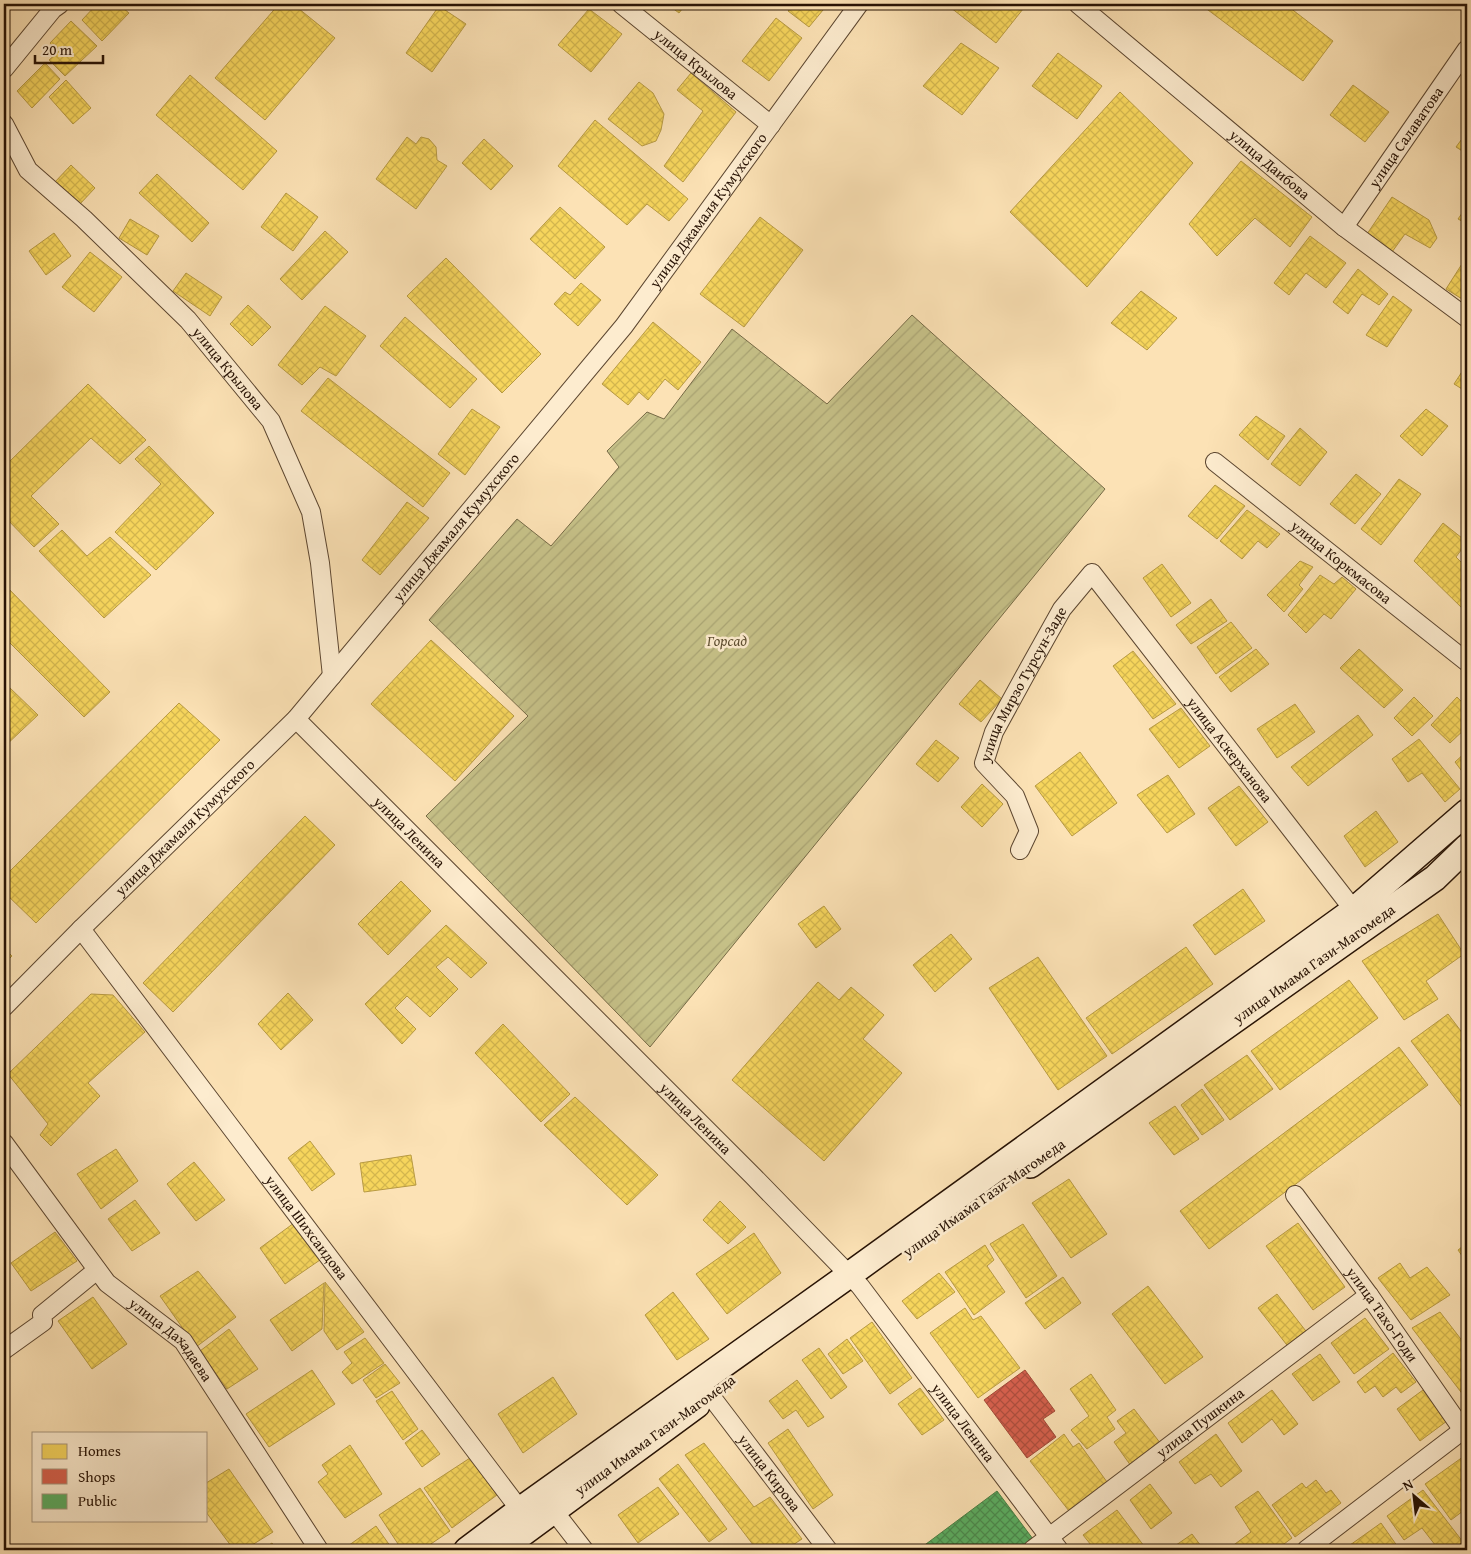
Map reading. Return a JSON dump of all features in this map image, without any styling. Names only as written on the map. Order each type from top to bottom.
[{"type":"main road","points":[[467,1550],[526,1517],[1360,918],[1467,812]]},
{"type":"main road","name":"улица Имама Гази-Магомеда","points":[[1360,918],[1435,878],[1467,847]]},
{"type":"main road","name":"улица Имама Гази-Магомеда","points":[[500,1550],[526,1517],[553,1510],[710,1395],[854,1281]]},
{"type":"street","points":[[4,69],[53,9],[60,4]]},
{"type":"street","name":"улица Крылова","points":[[621,4],[771,125]]},
{"type":"street","name":"улица Джамаля Кумухского","points":[[4,1007],[81,928],[296,719],[624,326],[859,4]]},
{"type":"street","name":"улица Даибова","points":[[1078,4],[1344,227],[1467,318]]},
{"type":"street","name":"улица Салаватова","points":[[1344,227],[1467,49]]},
{"type":"street","name":"улица Крылова","points":[[4,124],[28,170],[84,219],[188,320],[272,421],[311,512],[320,563],[332,676]]},
{"type":"street","name":"улица Коркмасова","points":[[1215,462],[1467,662]]},
{"type":"street","name":"улица Мирзо Турсун-Заде","points":[[1020,850],[1029,831],[1015,796],[984,763],[994,732],[1062,609],[1092,572]]},
{"type":"street","name":"улица Аскерханова","points":[[1092,572],[1360,918]]},
{"type":"street","name":"улица Ленина","points":[[296,719],[753,1176],[854,1281],[1054,1544]]},
{"type":"street","name":"улица Шихсаидова","points":[[81,928],[526,1517]]},
{"type":"street","name":"улица Дахадаева","points":[[4,1143],[107,1284],[183,1341],[319,1550]]},
{"type":"street","name":"улица Тахо-Годи","points":[[1294,1195],[1369,1295],[1466,1431]]},
{"type":"street","points":[[4,1350],[43,1322],[42,1315],[97,1270]]},
{"type":"street","name":"улица Пушкина","points":[[1032,1550],[1054,1544],[1369,1295]]},
{"type":"street","name":"улица Кирова","points":[[710,1395],[828,1550]]},
{"type":"street","points":[[1307,1550],[1466,1431]]},
{"type":"street","points":[[553,1510],[584,1550]]},
{"type":"green space","name":"Горсад","points":[[912,315],[1105,489],[650,1047],[426,816],[528,716],[429,620],[517,519],[551,546],[619,467],[607,451],[647,412],[664,419],[732,329],[827,404]]},
{"type":"building: Homes","points":[[97,4],[118,4],[129,13],[102,41],[82,20]]},
{"type":"building: Homes","points":[[279,4],[293,4],[335,38],[265,120],[215,78]]},
{"type":"building: Homes","points":[[667,4],[686,4],[679,13]]},
{"type":"building: Homes","points":[[794,4],[828,4],[809,27],[788,11]]},
{"type":"building: Homes","points":[[946,4],[1027,4],[996,43]]},
{"type":"building: Homes","points":[[1200,4],[1285,4],[1333,41],[1303,81]]},
{"type":"building: Homes","points":[[439,6],[466,24],[432,72],[406,53]]},
{"type":"building: Homes","points":[[589,9],[622,34],[591,72],[558,45]]},
{"type":"building: Homes","points":[[776,18],[802,38],[769,81],[742,61]]},
{"type":"building: Homes","points":[[71,21],[97,46],[65,76],[49,60],[58,52],[50,43]]},
{"type":"building: Homes","points":[[961,43],[999,68],[962,115],[923,86]]},
{"type":"building: Homes","points":[[1058,53],[1102,86],[1077,119],[1032,86]]},
{"type":"building: Homes","points":[[45,63],[60,79],[32,108],[17,91]]},
{"type":"building: Homes","points":[[691,73],[736,112],[683,182],[664,166],[703,111],[677,90]]},
{"type":"building: Homes","points":[[190,75],[277,151],[243,190],[156,115]]},
{"type":"building: Homes","points":[[66,80],[91,108],[73,124],[49,97]]},
{"type":"building: Homes","points":[[639,82],[653,93],[664,114],[661,130],[656,141],[642,146],[608,119]]},
{"type":"building: Homes","points":[[1353,85],[1389,112],[1365,142],[1330,115]]},
{"type":"building: Homes","points":[[1120,92],[1193,163],[1087,287],[1010,212]]},
{"type":"building: Homes","points":[[595,120],[688,199],[669,221],[647,204],[627,225],[558,166]]},
{"type":"building: Homes","points":[[1467,132],[1467,154],[1456,147]]},
{"type":"building: Homes","points":[[407,137],[416,144],[421,137],[429,139],[436,147],[437,160],[447,166],[416,209],[376,179]]},
{"type":"building: Homes","points":[[484,139],[513,166],[491,190],[462,163]]},
{"type":"building: Homes","points":[[1241,161],[1312,217],[1290,247],[1255,218],[1217,256],[1189,224]]},
{"type":"building: Homes","points":[[71,165],[95,188],[79,205],[54,183]]},
{"type":"building: Homes","points":[[157,174],[209,223],[192,242],[139,193]]},
{"type":"building: Homes","points":[[286,193],[318,217],[293,251],[261,227]]},
{"type":"building: Homes","points":[[1392,197],[1429,220],[1437,238],[1430,248],[1405,234],[1392,252],[1367,234]]},
{"type":"building: Homes","points":[[1467,206],[1467,224],[1458,219]]},
{"type":"building: Homes","points":[[560,207],[605,247],[575,279],[530,239]]},
{"type":"building: Homes","points":[[760,217],[803,250],[744,327],[700,294]]},
{"type":"building: Homes","points":[[130,219],[159,236],[147,255],[119,238]]},
{"type":"building: Homes","points":[[325,231],[348,252],[302,300],[280,279]]},
{"type":"building: Homes","points":[[54,233],[71,256],[46,275],[29,251]]},
{"type":"building: Homes","points":[[1310,236],[1346,263],[1326,288],[1306,273],[1289,295],[1274,283]]},
{"type":"building: Homes","points":[[90,252],[122,277],[94,312],[62,287]]},
{"type":"building: Homes","points":[[1467,256],[1467,302],[1446,289]]},
{"type":"building: Homes","points":[[446,258],[541,354],[502,393],[407,296]]},
{"type":"building: Homes","points":[[1358,269],[1388,294],[1379,305],[1362,294],[1348,314],[1333,302]]},
{"type":"building: Homes","points":[[186,273],[222,297],[210,316],[173,291]]},
{"type":"building: Homes","points":[[581,283],[601,300],[578,326],[554,304],[565,292],[570,295]]},
{"type":"building: Homes","points":[[1141,291],[1177,318],[1147,350],[1111,323]]},
{"type":"building: Homes","points":[[1393,296],[1412,310],[1387,347],[1366,335]]},
{"type":"building: Homes","points":[[248,305],[271,327],[252,346],[230,324]]},
{"type":"building: Homes","points":[[325,306],[366,336],[336,376],[320,367],[302,385],[278,365]]},
{"type":"building: Homes","points":[[405,317],[477,379],[450,408],[380,346]]},
{"type":"building: Homes","points":[[653,322],[701,362],[678,390],[665,379],[648,400],[639,392],[628,405],[602,384]]},
{"type":"building: Homes","points":[[1467,364],[1467,392],[1454,384]]},
{"type":"building: Homes","points":[[328,378],[450,473],[423,507],[301,411]]},
{"type":"building: Homes","points":[[88,384],[146,440],[120,464],[91,438],[31,496],[59,524],[34,547],[4,516],[4,467]]},
{"type":"building: Homes","points":[[472,409],[500,427],[465,475],[438,454]]},
{"type":"building: Homes","points":[[1426,409],[1448,426],[1422,456],[1400,436]]},
{"type":"building: Homes","points":[[1256,416],[1285,436],[1268,460],[1239,435]]},
{"type":"building: Homes","points":[[1300,428],[1327,452],[1300,486],[1271,464]]},
{"type":"building: Homes","points":[[149,446],[214,513],[156,570],[115,532],[161,484],[135,459]]},
{"type":"building: Homes","points":[[1356,474],[1381,494],[1355,524],[1330,504]]},
{"type":"building: Homes","points":[[1399,479],[1421,494],[1381,545],[1361,529]]},
{"type":"building: Homes","points":[[1215,485],[1245,506],[1217,539],[1188,516]]},
{"type":"building: Homes","points":[[407,502],[429,518],[380,575],[362,560]]},
{"type":"building: Homes","points":[[1247,510],[1280,534],[1267,548],[1258,541],[1242,559],[1220,541]]},
{"type":"building: Homes","points":[[1443,523],[1467,542],[1456,557],[1467,568],[1467,607],[1464,610],[1414,561]]},
{"type":"building: Homes","points":[[62,530],[87,556],[110,537],[151,575],[104,618],[39,551]]},
{"type":"building: Homes","points":[[1300,561],[1313,567],[1299,585],[1303,589],[1284,612],[1267,595]]},
{"type":"building: Homes","points":[[1162,564],[1191,603],[1171,617],[1143,578]]},
{"type":"building: Homes","points":[[1320,575],[1334,584],[1342,577],[1356,589],[1331,619],[1324,614],[1306,633],[1288,615]]},
{"type":"building: Homes","points":[[4,584],[110,692],[84,717],[4,637]]},
{"type":"building: Homes","points":[[1211,599],[1227,621],[1191,644],[1176,625]]},
{"type":"building: Homes","points":[[1231,622],[1252,648],[1216,674],[1197,647]]},
{"type":"building: Homes","points":[[431,640],[514,716],[455,781],[371,704]]},
{"type":"building: Homes","points":[[1256,649],[1269,664],[1231,692],[1219,677]]},
{"type":"building: Homes","points":[[1359,649],[1403,690],[1384,708],[1340,668]]},
{"type":"building: Homes","points":[[1133,651],[1176,704],[1153,719],[1113,666]]},
{"type":"building: Homes","points":[[980,680],[1002,699],[981,722],[959,704]]},
{"type":"building: Homes","points":[[9,687],[38,715],[4,747],[4,691]]},
{"type":"building: Homes","points":[[1414,697],[1433,716],[1412,736],[1394,718]]},
{"type":"building: Homes","points":[[1457,697],[1467,707],[1467,727],[1450,743],[1431,725]]},
{"type":"building: Homes","points":[[179,703],[220,740],[36,923],[4,892],[4,877]]},
{"type":"building: Homes","points":[[1295,704],[1315,732],[1277,758],[1257,729]]},
{"type":"building: Homes","points":[[1181,708],[1210,746],[1179,768],[1149,729]]},
{"type":"building: Homes","points":[[1358,715],[1373,735],[1308,786],[1291,767]]},
{"type":"building: Homes","points":[[1419,739],[1460,789],[1445,802],[1422,773],[1408,782],[1392,759]]},
{"type":"building: Homes","points":[[936,740],[959,758],[938,782],[916,764]]},
{"type":"building: Homes","points":[[1467,751],[1467,778],[1455,762]]},
{"type":"building: Homes","points":[[1080,752],[1117,803],[1072,836],[1035,786]]},
{"type":"building: Homes","points":[[1168,775],[1195,814],[1167,833],[1137,795]]},
{"type":"building: Homes","points":[[982,784],[1003,804],[982,827],[961,807]]},
{"type":"building: Homes","points":[[1239,786],[1268,822],[1236,846],[1208,808]]},
{"type":"building: Homes","points":[[1376,811],[1398,842],[1365,867],[1344,836]]},
{"type":"building: Homes","points":[[305,816],[335,845],[173,1012],[143,983]]},
{"type":"building: Homes","points":[[401,881],[431,911],[388,955],[358,924]]},
{"type":"building: Homes","points":[[1243,889],[1265,921],[1215,955],[1193,925]]},
{"type":"building: Homes","points":[[824,906],[841,929],[816,948],[798,924]]},
{"type":"building: Homes","points":[[1438,914],[1464,954],[1426,981],[1438,999],[1404,1020],[1362,961]]},
{"type":"building: Homes","points":[[446,925],[487,963],[471,978],[448,957],[436,967],[458,989],[430,1017],[407,996],[395,1008],[416,1029],[402,1044],[365,1004]]},
{"type":"building: Homes","points":[[951,934],[972,959],[935,992],[913,965]]},
{"type":"building: Homes","points":[[1186,947],[1213,984],[1112,1054],[1086,1018]]},
{"type":"building: Homes","points":[[4,948],[12,956],[4,964]]},
{"type":"building: Homes","points":[[1038,957],[1107,1056],[1058,1090],[989,988]]},
{"type":"building: Homes","points":[[1349,980],[1378,1018],[1280,1090],[1251,1051]]},
{"type":"building: Homes","points":[[818,982],[839,1000],[851,987],[884,1015],[863,1039],[902,1073],[824,1161],[732,1080]]},
{"type":"building: Homes","points":[[288,993],[313,1020],[281,1050],[258,1024]]},
{"type":"building: Homes","points":[[91,994],[113,995],[145,1032],[88,1083],[100,1096],[51,1146],[40,1135],[48,1124],[8,1074]]},
{"type":"building: Homes","points":[[1448,1014],[1467,1039],[1467,1114],[1411,1041]]},
{"type":"building: Homes","points":[[503,1024],[570,1094],[541,1122],[475,1053]]},
{"type":"building: Homes","points":[[1399,1047],[1428,1085],[1209,1249],[1180,1211]]},
{"type":"building: Homes","points":[[1247,1055],[1273,1089],[1230,1120],[1204,1085]]},
{"type":"building: Homes","points":[[1202,1089],[1224,1120],[1202,1135],[1181,1105]]},
{"type":"building: Homes","points":[[575,1097],[658,1175],[627,1205],[544,1125]]},
{"type":"building: Homes","points":[[1175,1106],[1199,1139],[1174,1155],[1149,1123]]},
{"type":"building: Homes","points":[[310,1141],[335,1174],[312,1191],[288,1158]]},
{"type":"building: Homes","points":[[116,1149],[138,1181],[101,1209],[77,1174]]},
{"type":"building: Homes","points":[[411,1155],[416,1185],[364,1192],[360,1163]]},
{"type":"building: Homes","points":[[194,1162],[225,1200],[196,1221],[167,1184]]},
{"type":"building: Homes","points":[[1069,1179],[1107,1234],[1071,1258],[1032,1203]]},
{"type":"building: Homes","points":[[135,1200],[160,1233],[132,1251],[108,1219]]},
{"type":"building: Homes","points":[[720,1201],[746,1227],[728,1244],[703,1220]]},
{"type":"building: Homes","points":[[294,1223],[320,1260],[285,1284],[260,1248]]},
{"type":"building: Homes","points":[[1298,1223],[1345,1287],[1313,1310],[1266,1246]]},
{"type":"building: Homes","points":[[1023,1224],[1057,1276],[1026,1298],[990,1244]]},
{"type":"building: Homes","points":[[55,1232],[77,1261],[31,1291],[11,1263]]},
{"type":"building: Homes","points":[[754,1233],[781,1273],[727,1314],[696,1274]]},
{"type":"building: Homes","points":[[1467,1243],[1467,1263],[1458,1250]]},
{"type":"building: Homes","points":[[985,1245],[994,1260],[987,1266],[1005,1292],[974,1315],[945,1272]]},
{"type":"building: Homes","points":[[1400,1263],[1410,1278],[1427,1267],[1450,1295],[1411,1320],[1378,1278]]},
{"type":"building: Homes","points":[[198,1271],[236,1317],[196,1347],[160,1296]]},
{"type":"building: Homes","points":[[939,1273],[955,1292],[917,1319],[902,1301]]},
{"type":"building: Homes","points":[[1063,1277],[1081,1303],[1045,1329],[1025,1303]]},
{"type":"building: Homes","points":[[325,1282],[364,1332],[337,1350],[324,1331]]},
{"type":"building: Homes","points":[[324,1283],[322,1329],[292,1351],[270,1320]]},
{"type":"building: Homes","points":[[1148,1286],[1203,1357],[1165,1384],[1112,1314]]},
{"type":"building: Homes","points":[[673,1292],[709,1339],[677,1360],[645,1315]]},
{"type":"building: Homes","points":[[1277,1294],[1309,1335],[1290,1349],[1258,1308]]},
{"type":"building: Homes","points":[[93,1297],[127,1344],[92,1369],[58,1321]]},
{"type":"building: Homes","points":[[965,1308],[973,1320],[981,1316],[1020,1368],[978,1398],[930,1333]]},
{"type":"building: Homes","points":[[1440,1312],[1467,1347],[1467,1400],[1412,1328]]},
{"type":"building: Homes","points":[[1365,1318],[1389,1349],[1354,1374],[1331,1343]]},
{"type":"building: Homes","points":[[872,1322],[912,1378],[890,1394],[850,1338]]},
{"type":"building: Homes","points":[[229,1329],[258,1369],[227,1389],[200,1351]]},
{"type":"building: Homes","points":[[365,1338],[384,1363],[352,1384],[342,1372],[352,1363],[344,1352]]},
{"type":"building: Homes","points":[[847,1339],[863,1361],[843,1374],[828,1354]]},
{"type":"building: Homes","points":[[819,1348],[847,1387],[831,1399],[802,1360]]},
{"type":"building: Homes","points":[[1393,1353],[1416,1382],[1401,1393],[1396,1387],[1383,1397],[1375,1386],[1365,1393],[1357,1382]]},
{"type":"building: Homes","points":[[1320,1354],[1340,1382],[1313,1401],[1292,1374]]},
{"type":"building: Homes","points":[[385,1364],[400,1383],[376,1398],[363,1380]]},
{"type":"building: Homes","points":[[312,1370],[335,1404],[269,1447],[246,1414]]},
{"type":"building: Homes","points":[[1091,1374],[1116,1410],[1107,1417],[1115,1429],[1087,1449],[1071,1430],[1089,1416],[1070,1389]]},
{"type":"building: Homes","points":[[553,1377],[577,1414],[523,1453],[498,1414]]},
{"type":"building: Homes","points":[[797,1380],[824,1417],[808,1427],[796,1410],[783,1419],[769,1401]]},
{"type":"building: Homes","points":[[920,1388],[944,1420],[922,1435],[898,1404]]},
{"type":"building: Homes","points":[[1272,1390],[1298,1424],[1284,1435],[1272,1419],[1242,1443],[1228,1423]]},
{"type":"building: Homes","points":[[1423,1390],[1447,1421],[1420,1441],[1397,1409]]},
{"type":"building: Homes","points":[[392,1391],[418,1429],[403,1440],[376,1401]]},
{"type":"building: Homes","points":[[1134,1409],[1161,1444],[1131,1466],[1114,1442],[1126,1433],[1117,1421]]},
{"type":"building: Homes","points":[[788,1429],[833,1495],[813,1509],[768,1443]]},
{"type":"building: Homes","points":[[422,1430],[440,1454],[422,1467],[405,1443]]},
{"type":"building: Homes","points":[[1064,1434],[1073,1447],[1079,1443],[1107,1482],[1069,1511],[1030,1461]]},
{"type":"building: Homes","points":[[1216,1434],[1242,1471],[1221,1487],[1211,1474],[1195,1484],[1179,1462]]},
{"type":"building: Homes","points":[[704,1443],[754,1507],[770,1497],[802,1539],[785,1550],[757,1550],[685,1455]]},
{"type":"building: Homes","points":[[350,1445],[382,1494],[345,1518],[318,1482],[328,1474],[322,1465]]},
{"type":"building: Homes","points":[[1467,1454],[1467,1508],[1451,1520],[1425,1484]]},
{"type":"building: Homes","points":[[470,1458],[497,1495],[452,1528],[424,1488]]},
{"type":"building: Homes","points":[[678,1464],[727,1529],[709,1542],[659,1479]]},
{"type":"building: Homes","points":[[229,1469],[273,1532],[244,1550],[234,1550],[208,1515],[208,1482]]},
{"type":"building: Homes","points":[[1316,1480],[1326,1493],[1331,1490],[1341,1503],[1295,1537],[1272,1505],[1302,1483],[1306,1488]]},
{"type":"building: Homes","points":[[1150,1484],[1172,1513],[1151,1529],[1130,1500]]},
{"type":"building: Homes","points":[[658,1487],[679,1514],[638,1543],[618,1515]]},
{"type":"building: Homes","points":[[420,1488],[450,1531],[422,1550],[402,1550],[379,1515]]},
{"type":"building: Homes","points":[[1423,1490],[1463,1542],[1451,1550],[1439,1550],[1422,1528],[1404,1540],[1387,1516]]},
{"type":"building: Homes","points":[[1258,1491],[1292,1538],[1276,1550],[1227,1550],[1251,1532],[1235,1507]]},
{"type":"building: Homes","points":[[1117,1510],[1147,1550],[1095,1550],[1083,1535]]},
{"type":"building: Homes","points":[[1381,1523],[1400,1550],[1343,1550]]},
{"type":"building: Homes","points":[[376,1526],[393,1550],[346,1550],[345,1548]]},
{"type":"building: Homes","points":[[1192,1534],[1204,1550],[1169,1550]]},
{"type":"building: Homes","points":[[272,1543],[277,1550],[261,1550]]},
{"type":"building: Shops","points":[[1025,1370],[1055,1411],[1043,1419],[1056,1437],[1027,1458],[984,1400]]},
{"type":"building: Public","points":[[997,1491],[1033,1539],[1017,1550],[918,1550]]}]
